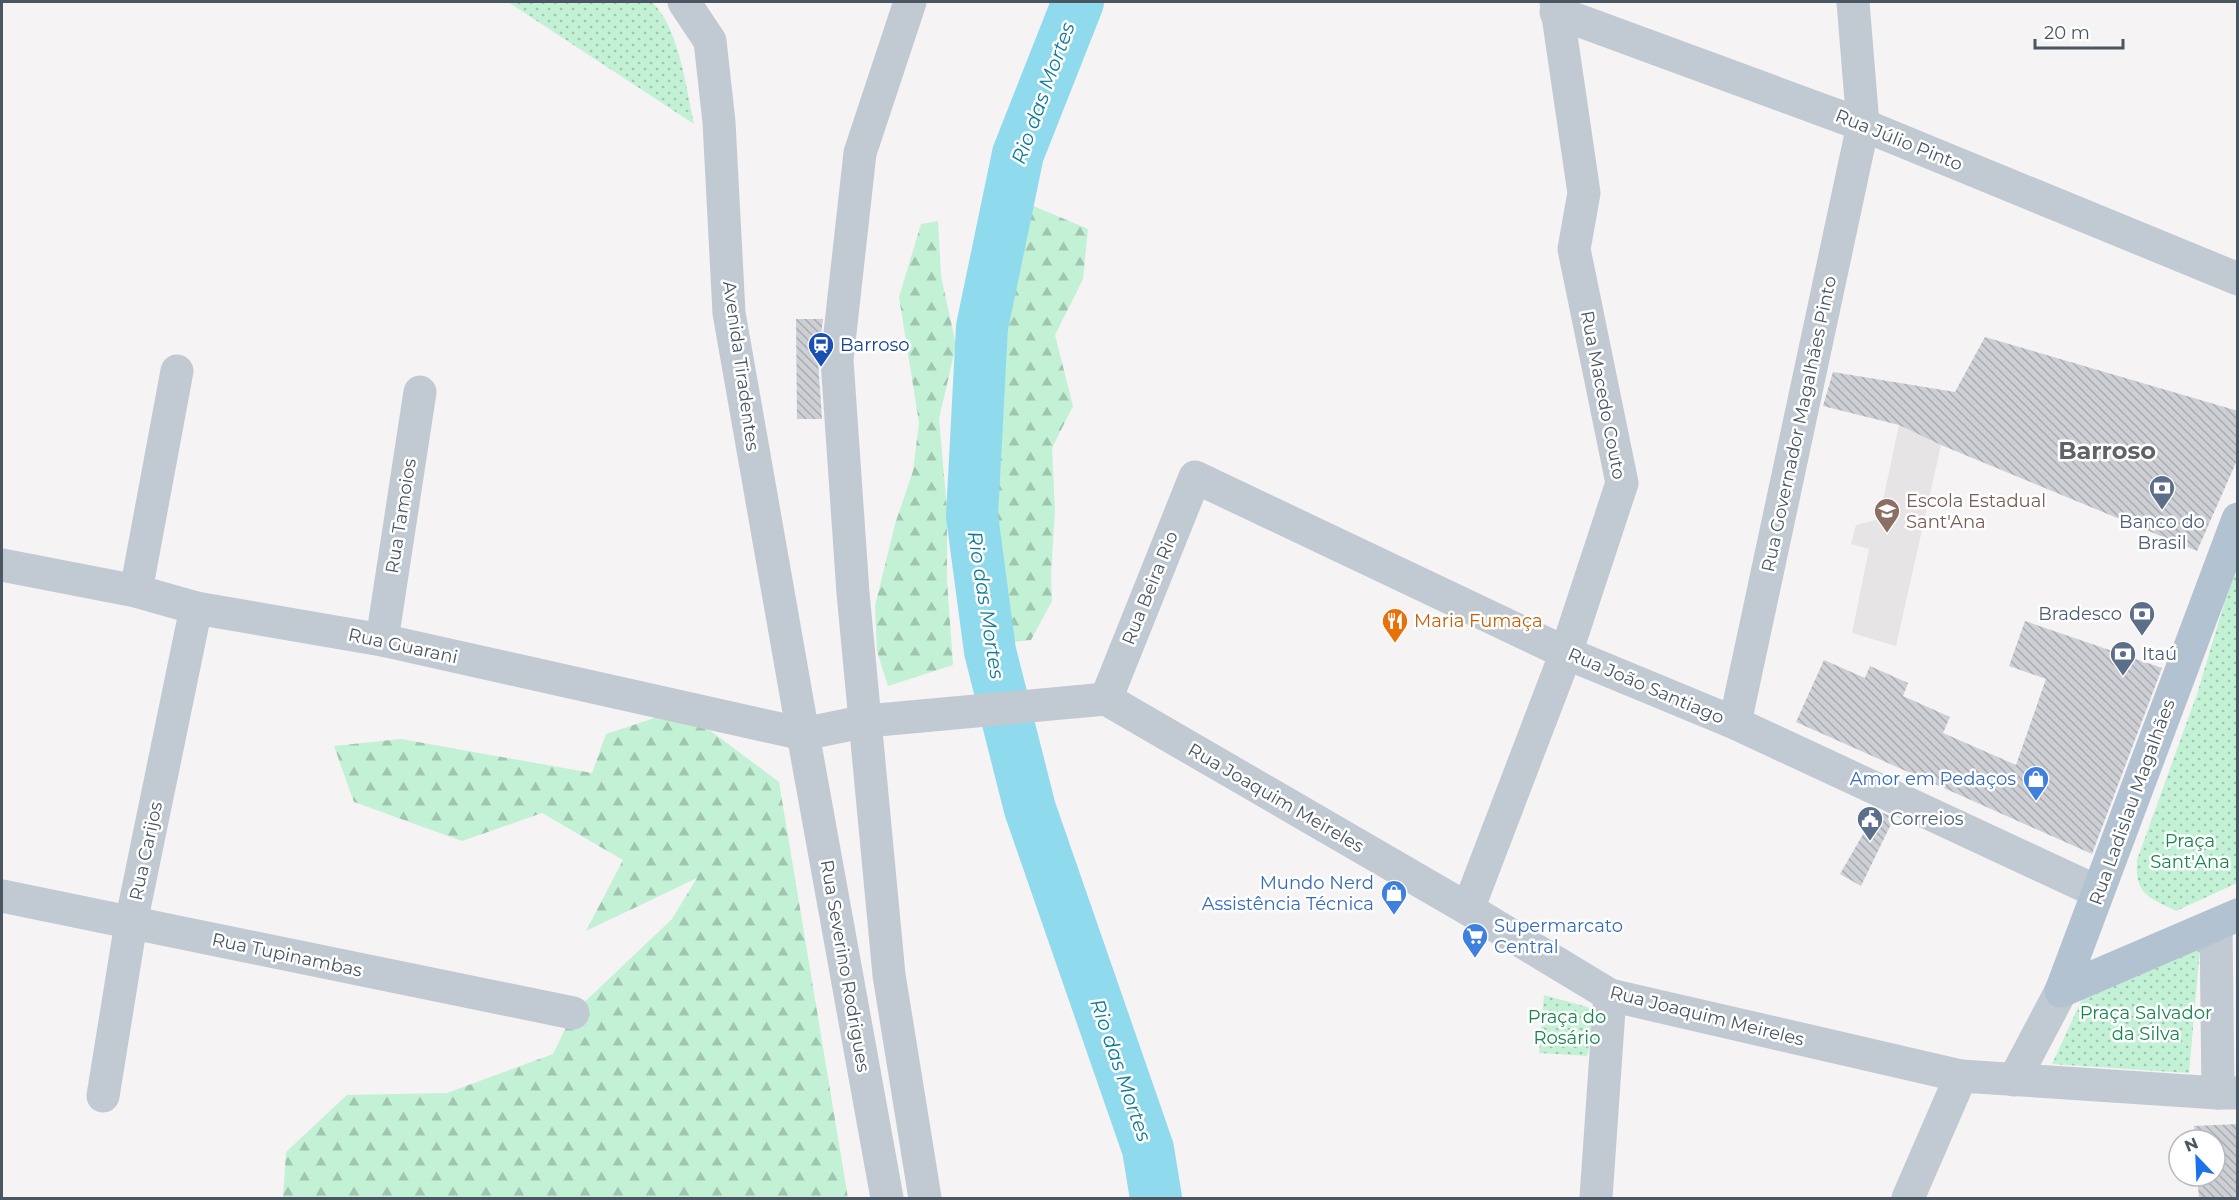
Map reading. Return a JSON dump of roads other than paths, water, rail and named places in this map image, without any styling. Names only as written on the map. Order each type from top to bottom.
[{"type":"main road","name":"Rua Ladislau Magalhães","points":[[2061,991],[2238,519]]},
{"type":"main road","points":[[2061,991],[2227,920]]},
{"type":"street","name":"Avenida Tiradentes","points":[[684,2],[710,41],[719,122],[729,313],[803,734]]},
{"type":"street","points":[[910,2],[860,153],[837,360],[854,593],[889,975],[925,1198]]},
{"type":"street","name":"Rua Governador Magalhães Pinto","points":[[1735,723],[1863,125],[1853,2]]},
{"type":"street","name":"Rua Júlio Pinto","points":[[1556,7],[1863,125],[2238,279]]},
{"type":"street","name":"Rua Macedo Couto","points":[[1468,909],[1566,653],[1622,483],[1574,249],[1584,193],[1556,7]]},
{"type":"street","points":[[136,591],[177,371]]},
{"type":"street","name":"Rua Tamoios","points":[[382,640],[420,392]]},
{"type":"street","name":"Rua João Santiago","points":[[1195,477],[1566,653],[1735,723],[2098,892]]},
{"type":"street","name":"Rua Beira Rio","points":[[1106,699],[1195,477]]},
{"type":"street","name":"Rua Guarani","points":[[2,565],[136,591],[196,608],[382,640],[803,734]]},
{"type":"street","name":"Rua Carijos","points":[[103,1096],[131,923],[196,608]]},
{"type":"street","points":[[803,734],[867,721],[1106,699]]},
{"type":"street","name":"Rua Joaquim Meireles","points":[[1106,699],[1468,909],[1610,995],[1961,1076],[2228,1093]]},
{"type":"street","name":"Rua Severino Rodrigues","points":[[803,734],[887,1198]]},
{"type":"street","name":"Rua Tupinambas","points":[[2,896],[573,1013]]},
{"type":"street","points":[[2227,920],[2228,1093]]},
{"type":"street","name":"Rua Ladislau Magalhães","points":[[2014,1080],[2061,991]]},
{"type":"street","points":[[1596,1198],[1610,995]]},
{"type":"street","points":[[1908,1198],[1961,1076]]},
{"type":"waterway","name":"Rio das Mortes","points":[[1078,2],[1018,154],[982,327],[972,516],[990,651],[1030,809],[1148,1149],[1156,1198]]},
{"type":"place","name":"Barroso","points":[[821,368]]},
{"type":"place","name":"Banco do Brasil","points":[[2162,511]]},
{"type":"place","name":"Escola Estadual Sant'Ana","points":[[1887,534]]},
{"type":"place","name":"Bradesco","points":[[2142,637]]},
{"type":"place","name":"Maria Fumaça","points":[[1395,644]]},
{"type":"place","name":"Itaú","points":[[2123,677]]},
{"type":"place","name":"Amor em Pedaços","points":[[2036,802]]},
{"type":"place","name":"Correios","points":[[1870,842]]},
{"type":"place","name":"Mundo Nerd Assistência Técnica","points":[[1394,916]]},
{"type":"place","name":"Supermarcato Central","points":[[1475,959]]},
{"type":"district","name":"Barroso","points":[[2107,451]]},
{"type":"park label","name":"Praça Sant'Ana","points":[[2190,851]]},
{"type":"park label","name":"Praça Salvador da Silva","points":[[2146,1023]]},
{"type":"park label","name":"Praça do Rosário","points":[[1567,1027]]}]
